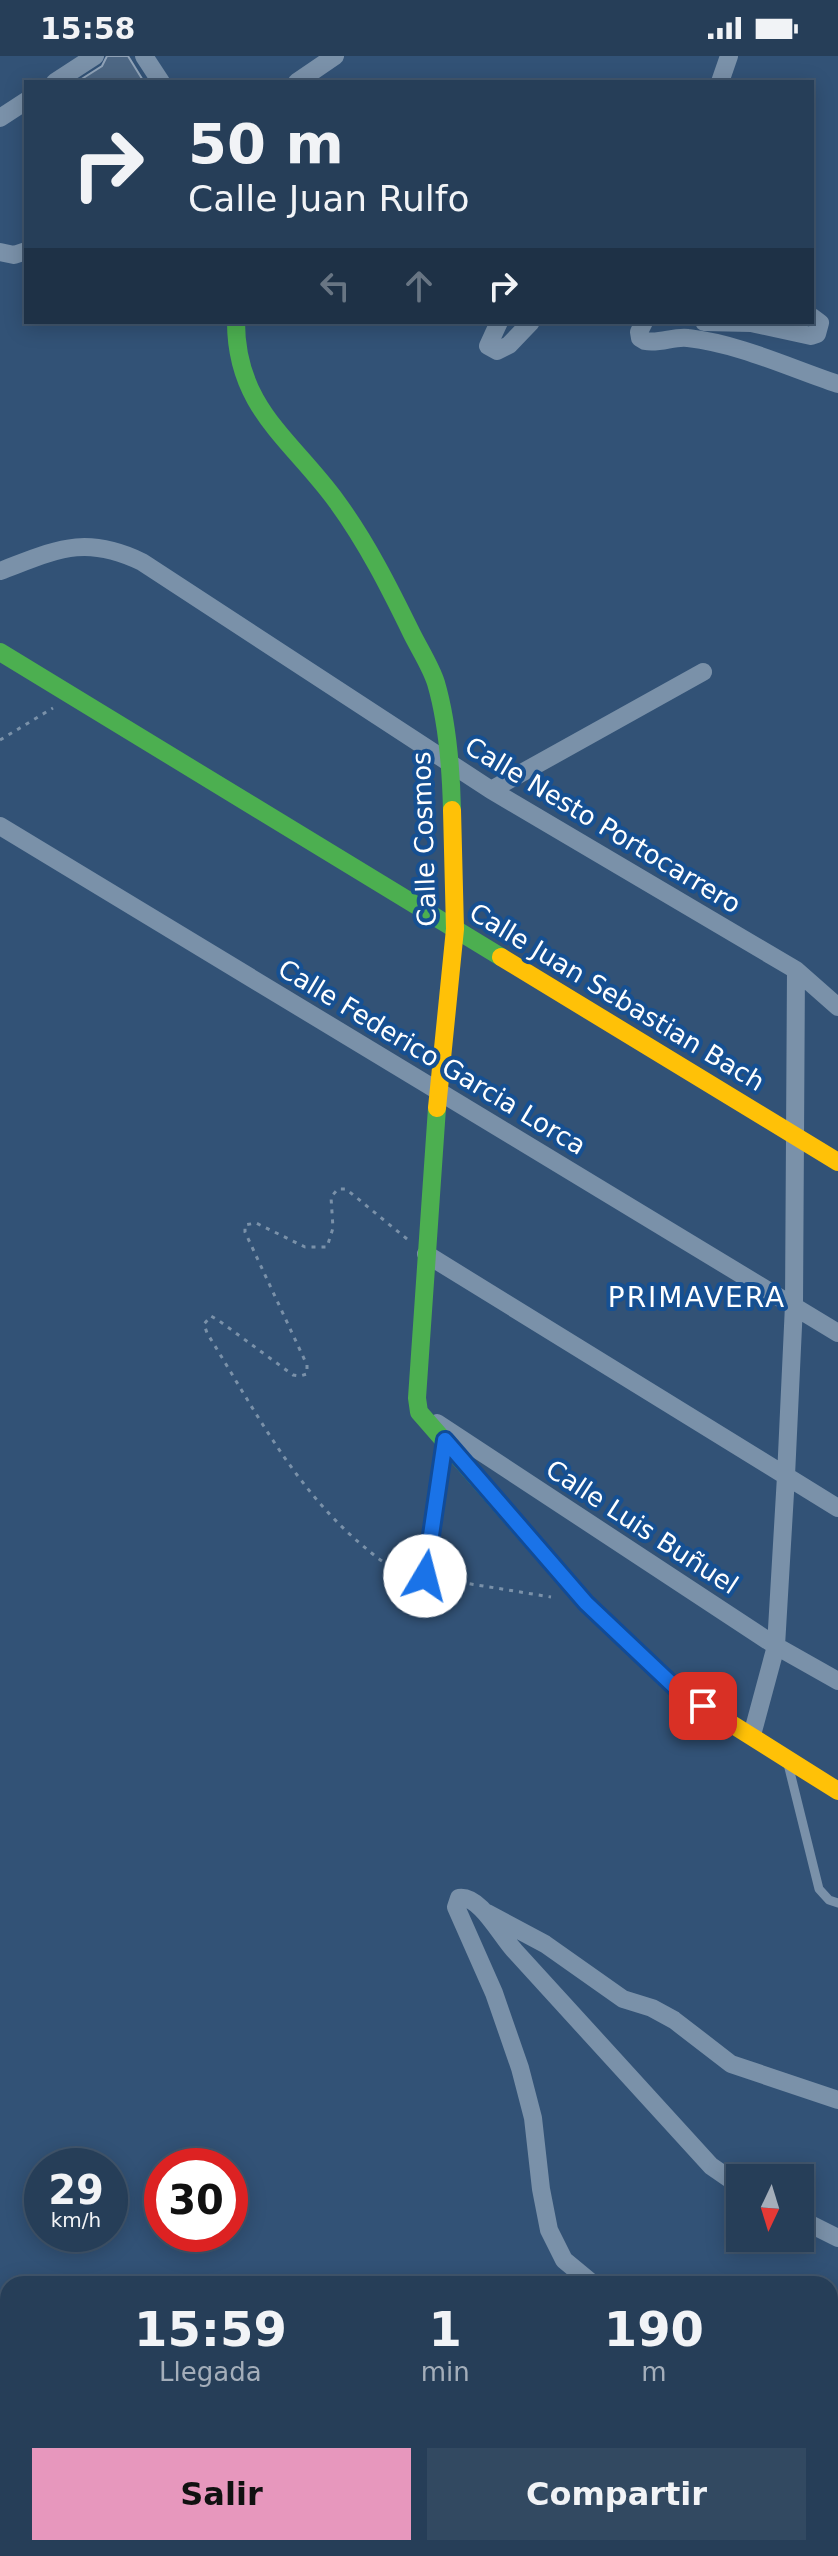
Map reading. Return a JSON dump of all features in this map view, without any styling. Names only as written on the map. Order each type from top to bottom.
[{"type":"street","points":[[58,80],[95,56]]},
{"type":"street","points":[[144,56],[160,80]]},
{"type":"street","points":[[300,80],[335,56]]},
{"type":"street","points":[[721,80],[729,56]]},
{"type":"street","points":[[0,118],[24,102]]},
{"type":"street","points":[[0,252],[14,255],[24,252]]},
{"type":"street","points":[[756,324],[811,336],[817,334],[820,323],[814,318]]},
{"type":"street","name":"Calle Cosmos","points":[[236,324],[236,350],[251,395],[294,453],[337,501],[382,573],[436,682],[451,764],[455,929],[438,1089],[417,1398],[419,1412]]},
{"type":"street","points":[[498,324],[488,346],[497,351],[509,345],[529,324]]},
{"type":"street","points":[[643,324],[639,332],[640,338],[645,341],[686,337],[710,342],[838,384]]},
{"type":"street","name":"Calle Nesto Portocarrero","points":[[0,571],[46,554],[87,545],[119,551],[142,562],[491,790],[796,970],[838,1007]]},
{"type":"street","name":"Calle Juan Sebastian Bach","points":[[0,652],[838,1162]]},
{"type":"street","points":[[491,790],[703,672]]},
{"type":"street","name":"Calle Federico Garcia Lorca","points":[[0,826],[838,1333]]},
{"type":"street","points":[[752,1735],[776,1646],[786,1476],[794,1305],[796,970]]},
{"type":"street","points":[[426,1254],[838,1508]]},
{"type":"street","points":[[419,1412],[586,1603],[679,1691],[838,1791]]},
{"type":"street","name":"Calle Luis Buñuel","points":[[419,1412],[776,1646],[838,1681]]},
{"type":"street","points":[[425,1576],[445,1440]]},
{"type":"street","points":[[583,2276],[564,2260],[549,2230],[533,2118],[520,2068],[476,1948],[459,1916],[456,1902],[459,1898],[470,1897],[483,1910],[507,1942],[711,2166],[726,2176]]},
{"type":"street","points":[[483,1910],[545,1944],[623,1999],[652,2008],[674,2020],[731,2064],[838,2100]]},
{"type":"street","points":[[814,2226],[836,2238]]},
{"type":"lane","points":[[786,1757],[819,1889],[829,1900],[838,1903]]},
{"type":"path","points":[[0,740],[73,696]]},
{"type":"path","points":[[426,1254],[346,1189],[338,1189],[331,1197],[333,1228],[327,1247],[305,1247],[256,1223],[245,1225],[245,1232],[307,1365],[307,1374],[293,1375],[211,1316],[204,1324],[207,1333],[273,1443],[336,1523],[379,1559],[402,1572],[557,1598]]},
{"type":"building","points":[[107,56],[128,56],[143,80],[80,80],[102,66]]},
{"type":"traffic: fast","points":[[236,324],[238,352],[245,378],[256,400],[348,518],[378,566],[431,671],[446,730],[452,810]]},
{"type":"traffic: fast","points":[[0,652],[501,957]]},
{"type":"traffic: fast","points":[[437,1108],[417,1398],[419,1412],[551,1563]]},
{"type":"traffic: slow","points":[[437,1108],[455,929],[452,810]]},
{"type":"traffic: slow","points":[[501,957],[838,1162]]},
{"type":"traffic: slow","points":[[551,1563],[586,1603],[679,1691],[838,1791]]},
{"type":"district","name":"PRIMAVERA","points":[[697,1297]]},
{"type":"route","points":[[425,1576],[445,1440],[586,1603],[679,1691],[703,1706]]}]
